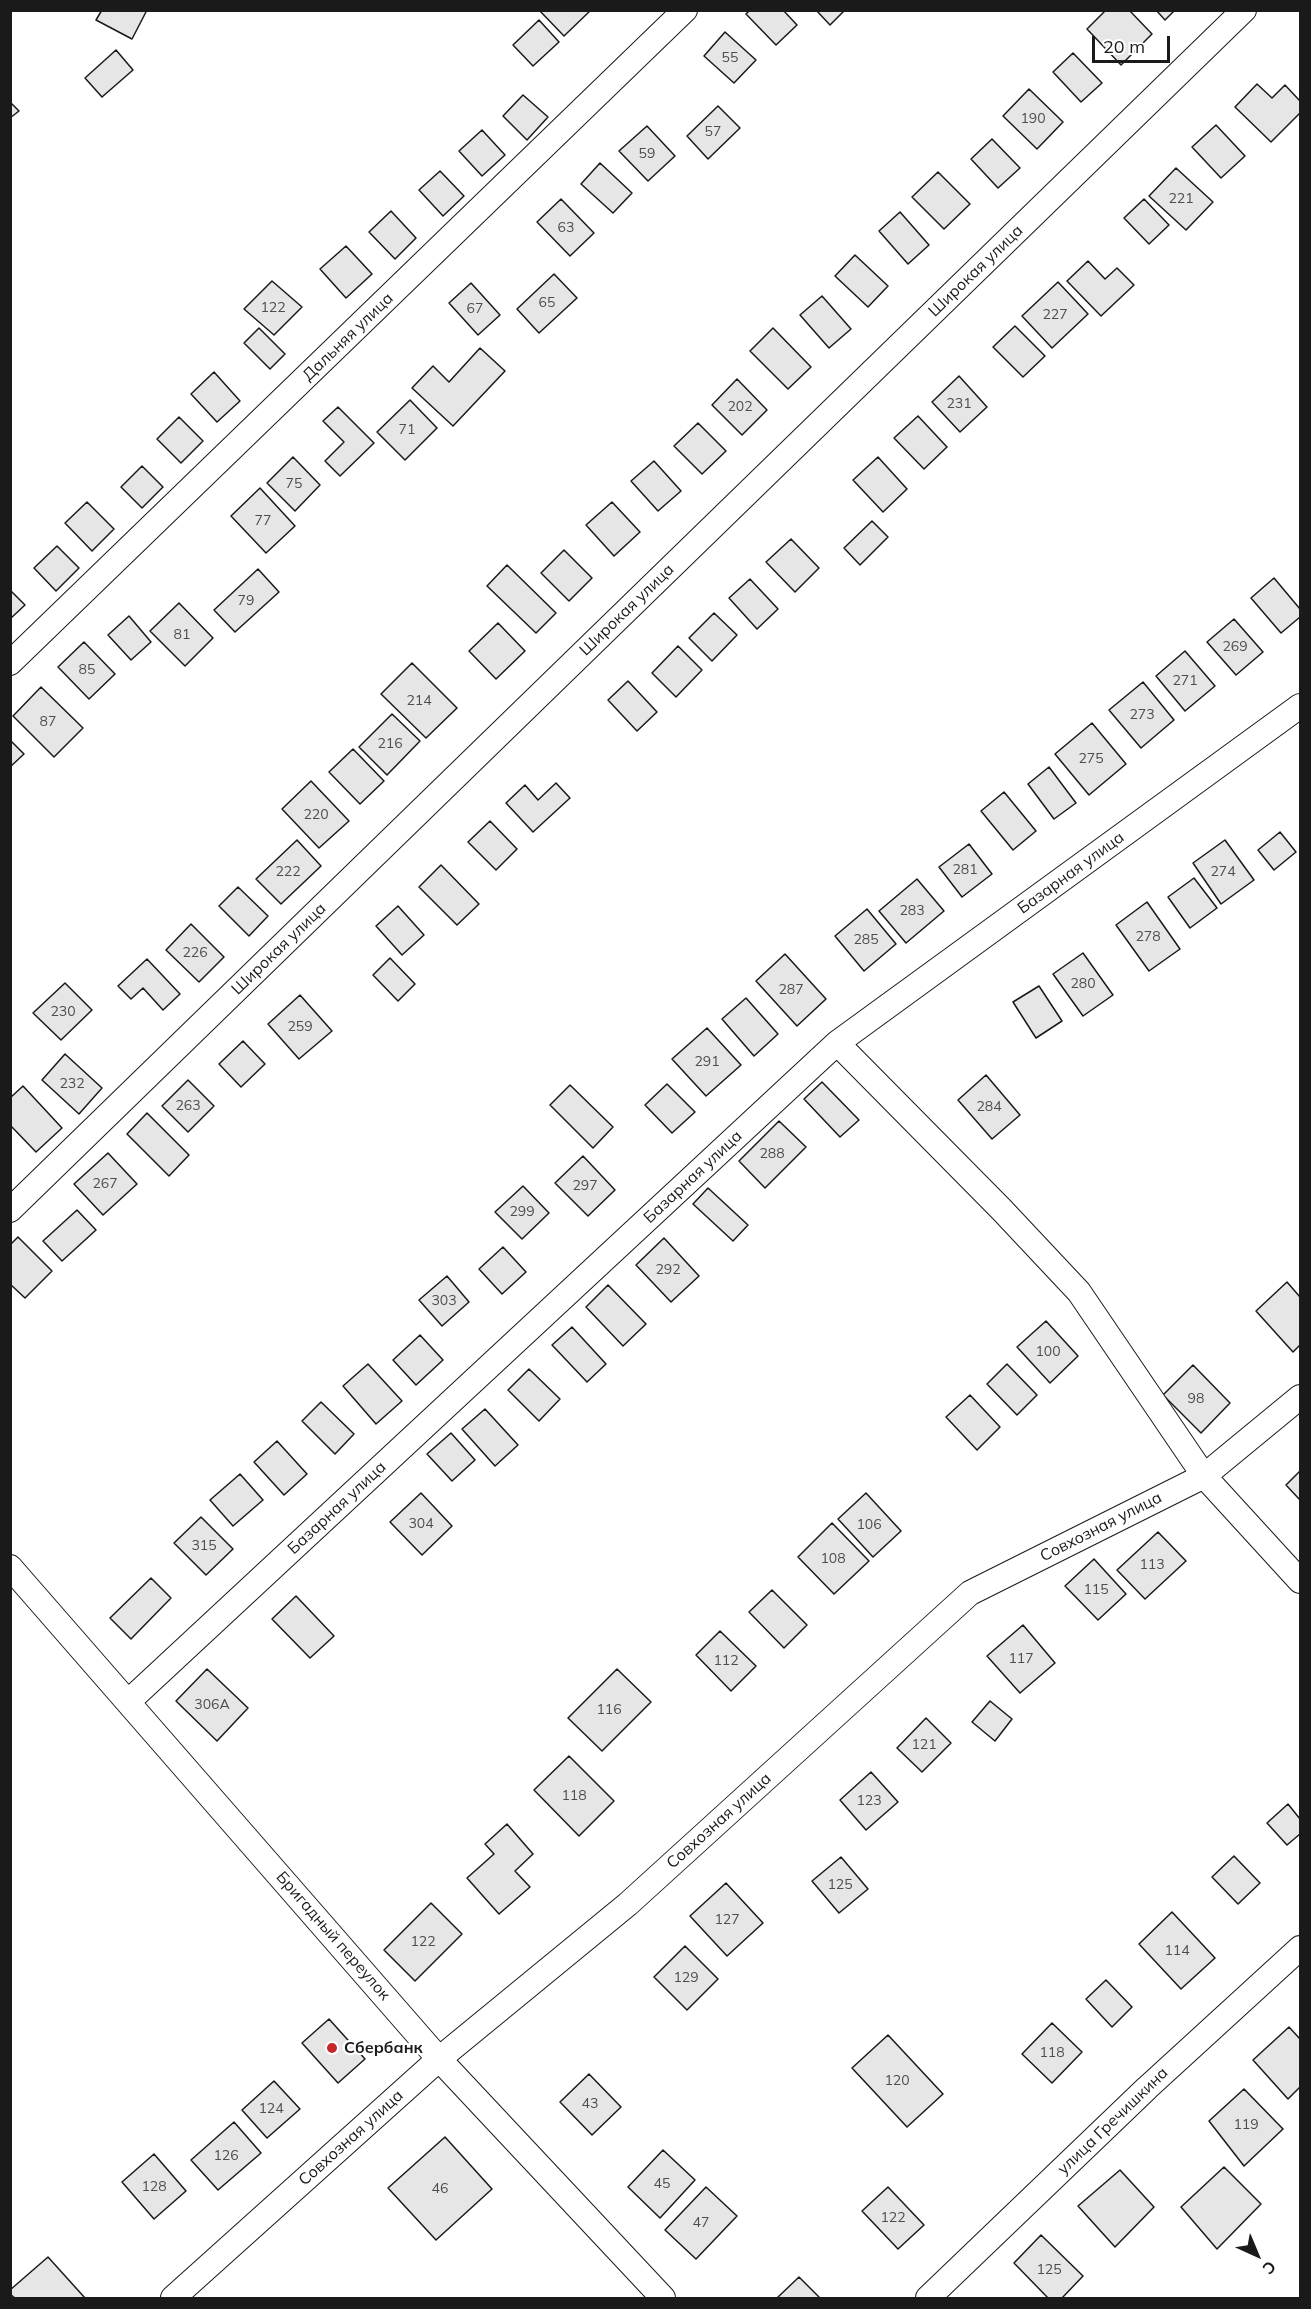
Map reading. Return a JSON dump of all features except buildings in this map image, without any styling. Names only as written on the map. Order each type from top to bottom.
[{"type":"street","name":"Дальняя улица","points":[[10,663],[685,10]]},
{"type":"street","name":"Широкая улица","points":[[10,1210],[1244,10]]},
{"type":"street","name":"Базарная улица","points":[[129,1701],[837,1043],[1300,706]]},
{"type":"street","points":[[837,1043],[1002,1210],[1079,1292],[1204,1476],[1300,1581]]},
{"type":"street","name":"Совхозная улица","points":[[173,2298],[439,2059],[628,1904],[970,1593],[1204,1476],[1300,1397]]},
{"type":"street","name":"Бригадный переулок","points":[[10,1567],[439,2059],[663,2298]]},
{"type":"street","name":"улица Гречишкина","points":[[928,2298],[1147,2088],[1300,1948]]},
{"type":"place","name":"Сбербанк","points":[[332,2048]]}]
